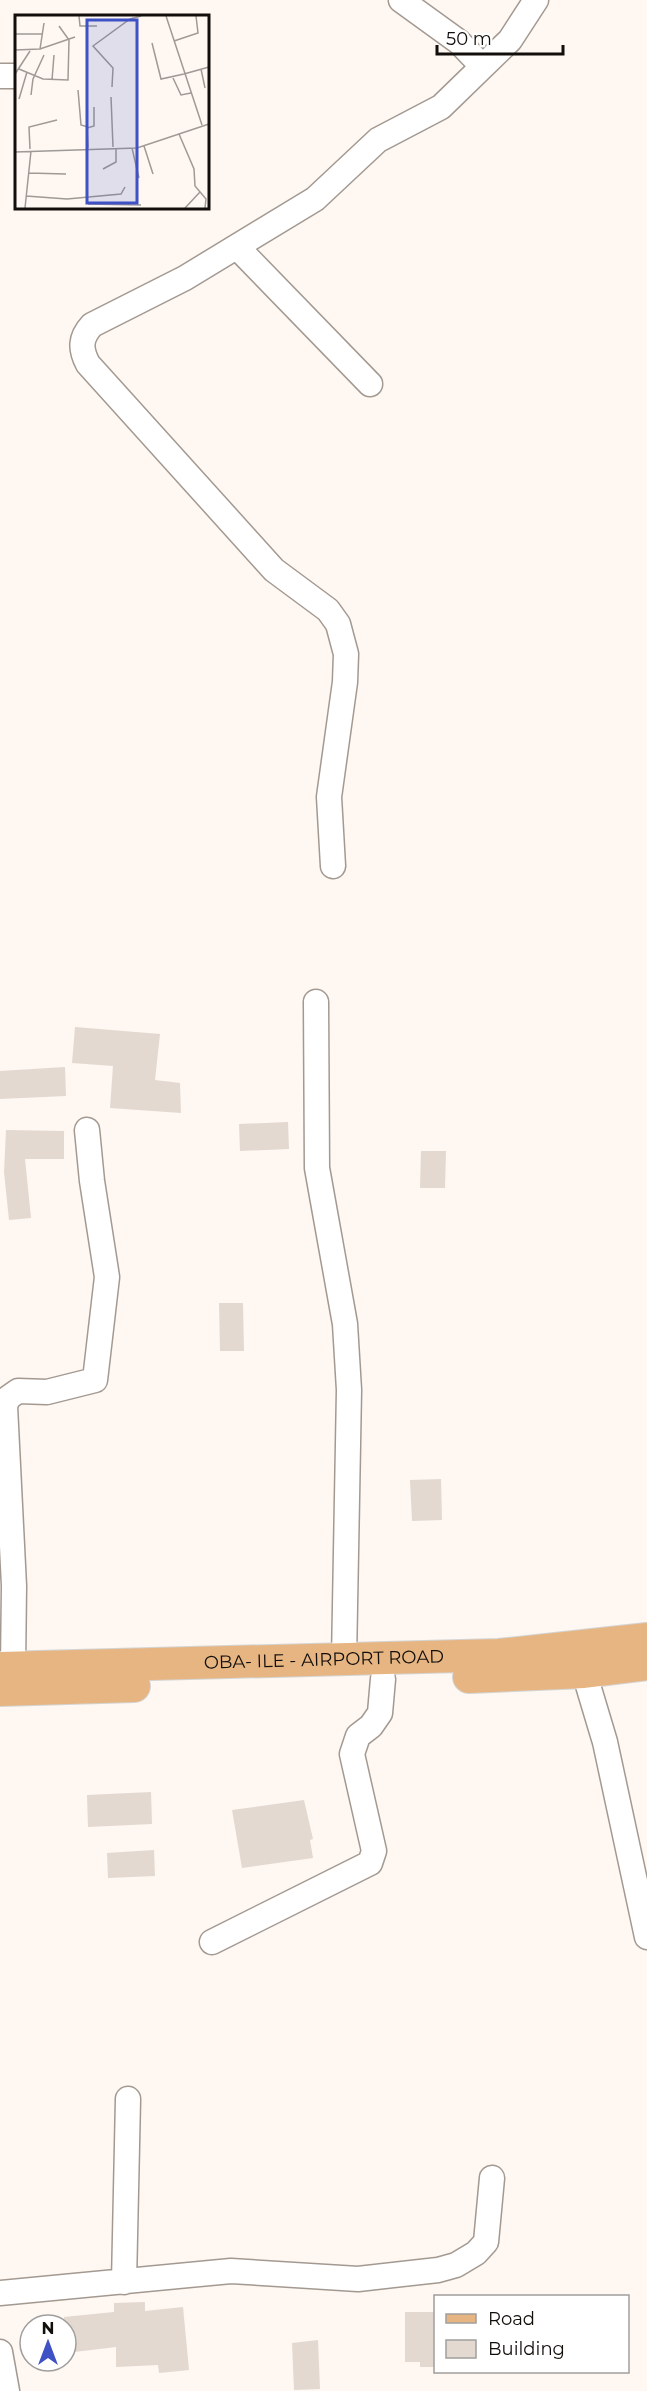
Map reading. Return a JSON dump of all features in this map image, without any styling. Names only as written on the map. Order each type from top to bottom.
[{"type":"main road","name":"OBA- ILE - AIRPORT ROAD","points":[[4,1675],[499,1655],[647,1639]]},
{"type":"main road","name":"OBA- ILE - AIRPORT ROAD","points":[[4,1675],[383,1679],[584,1672],[647,1664]]},
{"type":"street","points":[[401,0],[459,42],[482,66]]},
{"type":"street","points":[[333,866],[329,796],[345,682],[346,654],[338,624],[328,610],[267,563],[88,364],[81,343],[85,333],[92,325],[185,278],[315,199],[378,140],[441,107],[510,40],[536,0]]},
{"type":"street","points":[[237,247],[370,384]]},
{"type":"street","points":[[316,1002],[317,1168],[345,1324],[349,1390],[344,1660]]},
{"type":"street","points":[[4,1675],[14,1586],[4,1397],[18,1391],[47,1392],[95,1380],[107,1276],[92,1181],[87,1130]]},
{"type":"street","points":[[584,1672],[605,1742],[647,1937]]},
{"type":"street","points":[[212,1942],[370,1863],[373,1858],[372,1840],[352,1754],[358,1736],[371,1726],[380,1713],[383,1679]]},
{"type":"street","points":[[124,2282],[128,2099]]},
{"type":"street","points":[[0,2293],[231,2271],[358,2279],[438,2270],[456,2265],[476,2253],[486,2242],[492,2178]]},
{"type":"street","points":[[0,2352],[7,2391]]},
{"type":"building","points":[[75,1027],[160,1034],[155,1080],[180,1083],[181,1113],[110,1108],[113,1066],[72,1063]]},
{"type":"building","points":[[65,1067],[66,1096],[0,1099],[0,1071]]},
{"type":"building","points":[[288,1122],[289,1149],[240,1151],[239,1124]]},
{"type":"building","points":[[6,1130],[64,1131],[64,1159],[25,1159],[31,1218],[9,1220],[4,1172]]},
{"type":"building","points":[[421,1151],[446,1151],[445,1188],[420,1188]]},
{"type":"building","points":[[219,1303],[243,1303],[244,1351],[220,1351]]},
{"type":"building","points":[[441,1479],[442,1520],[412,1521],[410,1480]]},
{"type":"building","points":[[151,1792],[152,1824],[88,1827],[87,1795]]},
{"type":"building","points":[[304,1800],[313,1839],[310,1840],[313,1858],[242,1868],[232,1810]]},
{"type":"building","points":[[154,1850],[155,1876],[108,1878],[107,1853]]},
{"type":"building","points":[[145,2302],[145,2311],[183,2307],[189,2370],[159,2373],[158,2365],[116,2367],[116,2347],[78,2352],[78,2316],[114,2312],[114,2303]]},
{"type":"building","points":[[405,2312],[434,2312],[434,2367],[420,2367],[420,2362],[405,2362]]},
{"type":"building","points":[[318,2340],[320,2389],[294,2390],[292,2343]]}]
